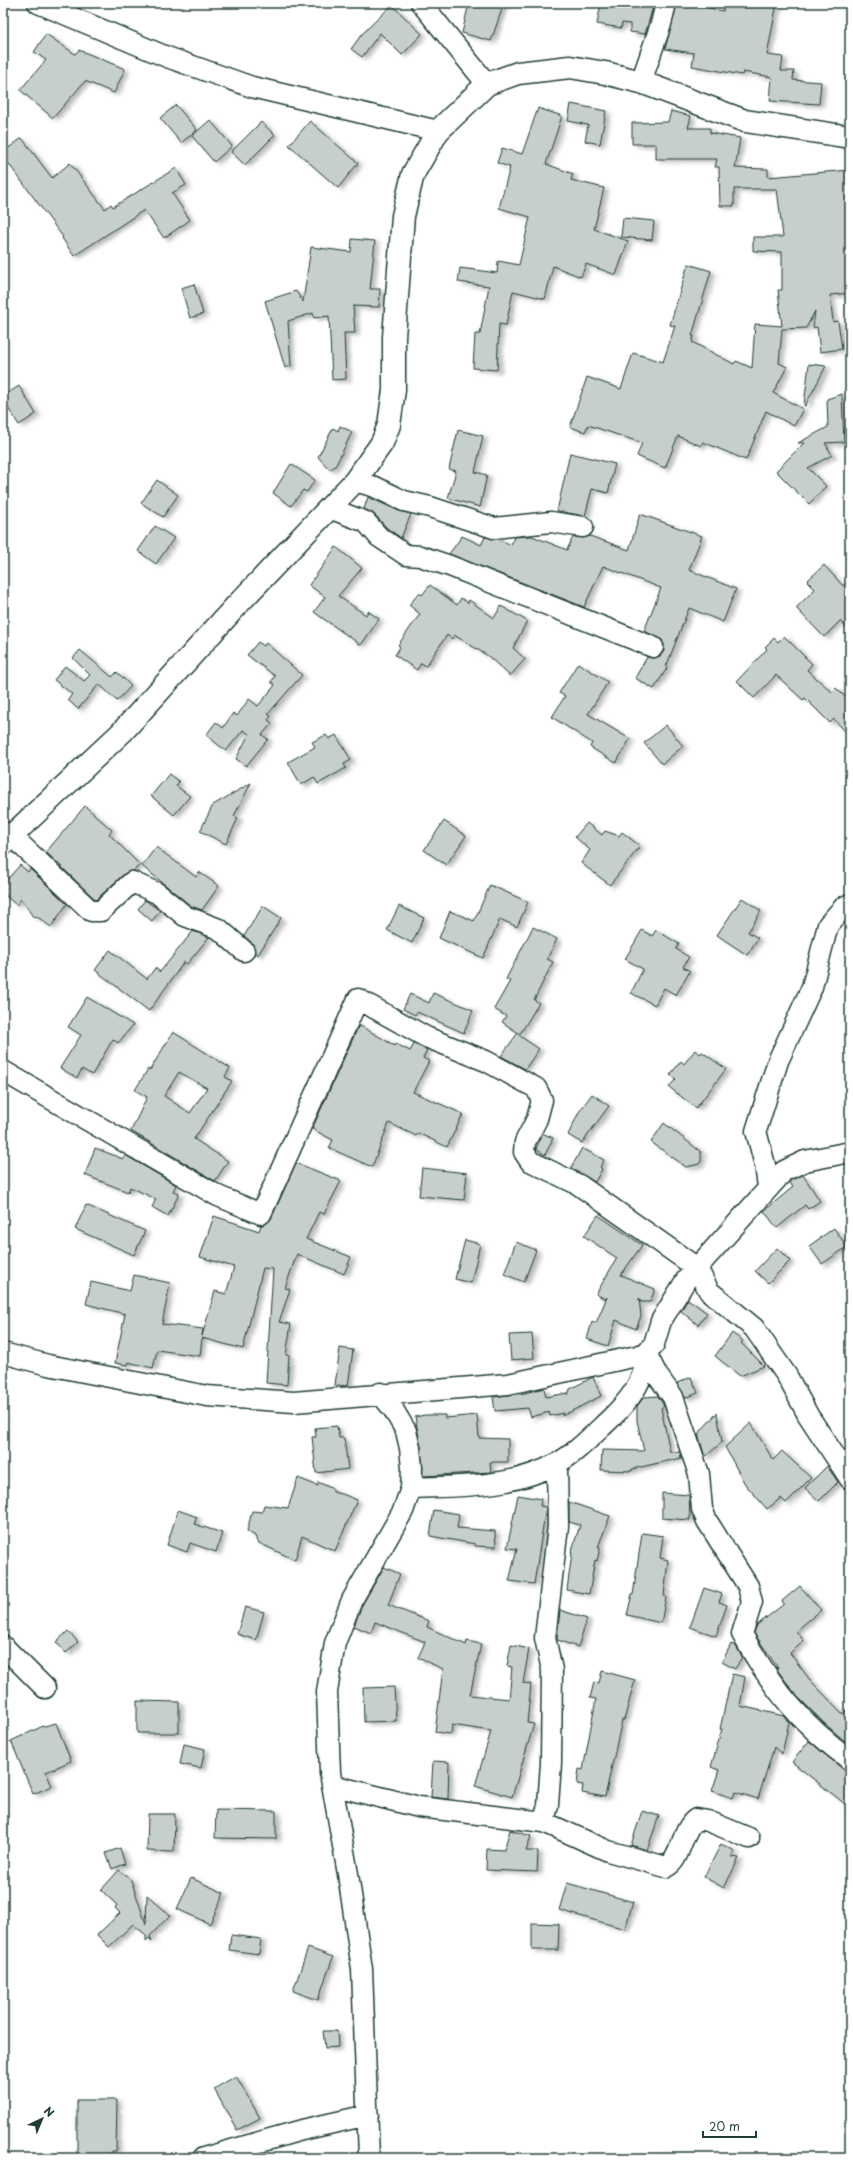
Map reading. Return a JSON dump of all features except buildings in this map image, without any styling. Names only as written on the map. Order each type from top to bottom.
[{"type":"street","points":[[38,3],[167,57],[252,87],[438,131]]},
{"type":"street","points":[[421,3],[487,84]]},
{"type":"street","points":[[641,82],[661,24],[666,3]]},
{"type":"street","points":[[3,844],[122,732],[237,605],[355,481],[382,443],[389,425],[394,390],[394,337],[402,216],[413,174],[438,131],[487,84],[518,73],[570,67],[605,73],[641,82],[745,120],[850,137]]},
{"type":"street","points":[[355,481],[375,487],[404,501],[430,507],[494,528],[551,522],[583,527]]},
{"type":"street","points":[[330,508],[366,522],[380,536],[406,555],[420,556],[450,566],[653,647]]},
{"type":"street","points":[[3,832],[15,839],[91,910],[101,911],[132,882],[157,894],[185,916],[220,929],[244,951]]},
{"type":"street","points":[[768,1187],[765,1165],[756,1131],[778,1061],[812,987],[828,925],[844,907],[850,904]]},
{"type":"street","points":[[3,1071],[218,1196],[261,1214],[358,999],[426,1037],[486,1062],[536,1088],[542,1100],[537,1119],[525,1142],[524,1152],[530,1161],[579,1185],[697,1268],[708,1290],[754,1328],[787,1376],[808,1415],[850,1479]]},
{"type":"street","points":[[3,1353],[48,1365],[207,1396],[294,1402],[380,1393],[508,1384],[646,1353],[654,1344],[661,1321],[670,1302],[686,1280],[768,1187],[784,1171],[793,1165],[850,1152]]},
{"type":"street","points":[[411,1488],[500,1483],[532,1475],[557,1464],[589,1439],[627,1403],[639,1383],[645,1366],[646,1353]]},
{"type":"street","points":[[646,1353],[657,1375],[673,1397],[699,1474],[702,1509],[707,1521],[748,1586],[752,1602],[742,1634],[763,1671],[796,1714],[828,1743],[850,1760]]},
{"type":"street","points":[[369,2158],[362,1969],[348,1874],[332,1785],[327,1692],[335,1643],[352,1600],[403,1511],[411,1488],[412,1468],[410,1448],[406,1431],[393,1409],[380,1393]]},
{"type":"street","points":[[544,1822],[548,1805],[551,1763],[552,1670],[545,1638],[558,1526],[557,1464]]},
{"type":"street","points":[[3,1646],[45,1688]]},
{"type":"street","points":[[332,1785],[419,1807],[544,1822],[608,1852],[666,1867],[672,1863],[687,1828],[696,1820],[708,1821],[749,1838]]},
{"type":"street","points":[[203,2158],[302,2130],[368,2115]]}]
